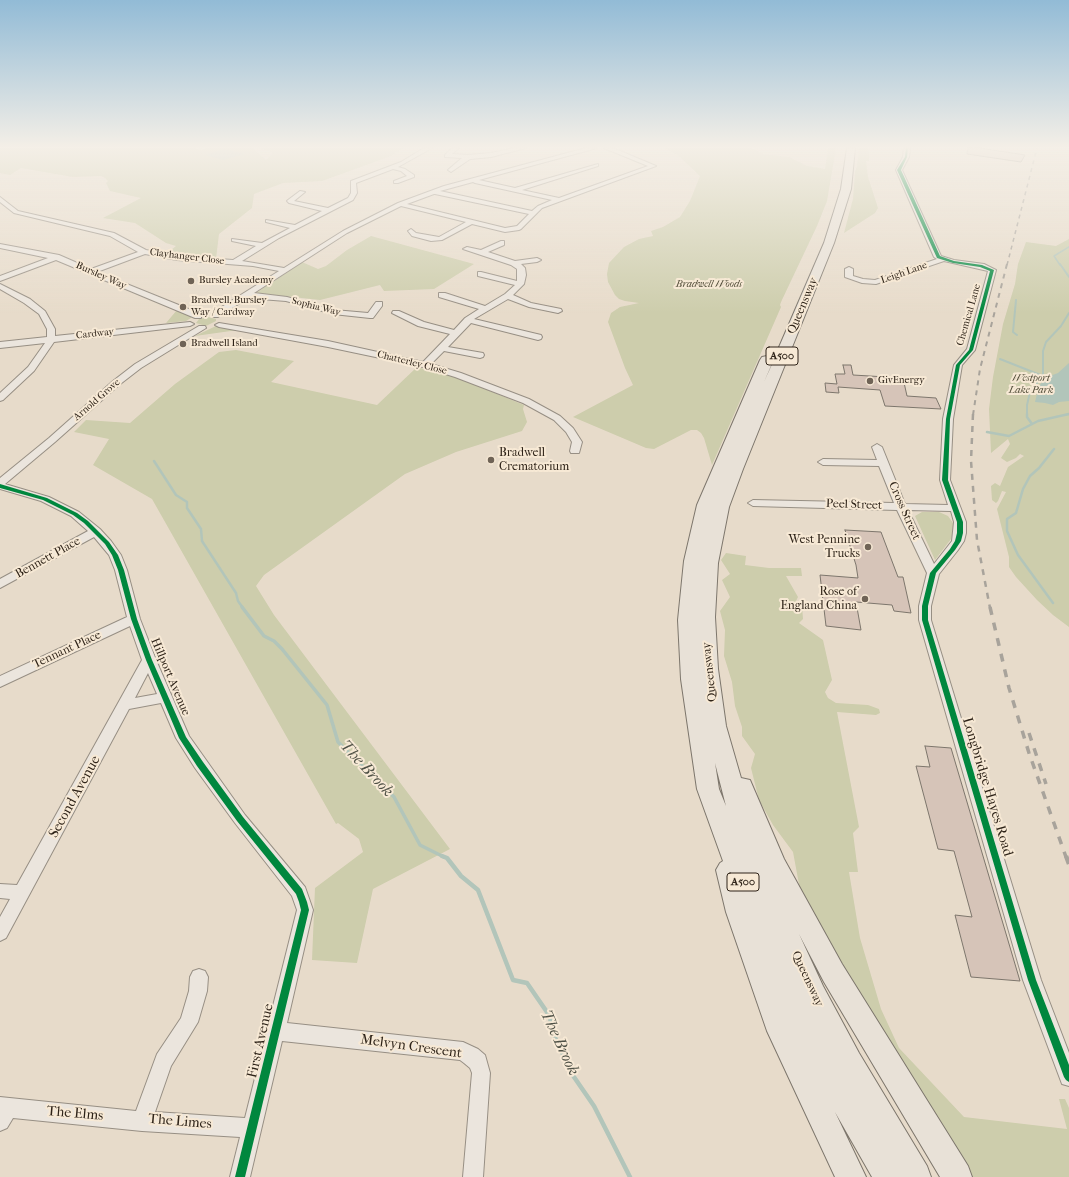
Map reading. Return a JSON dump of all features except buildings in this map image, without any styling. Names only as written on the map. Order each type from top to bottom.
[{"type":"highway","name":"Queensway","points":[[831,203],[819,243],[720,467],[705,505],[693,561],[688,627],[691,679],[708,789],[746,890],[789,994],[834,1082],[888,1177]]},
{"type":"highway","name":"Queensway","points":[[842,203],[829,243],[735,469],[721,507],[709,564],[706,617],[708,669],[716,726],[742,825],[789,941],[814,995],[849,1062],[916,1177]]},
{"type":"highway","points":[[716,726],[774,863],[795,904],[833,973],[957,1177]]},
{"type":"highway","points":[[708,789],[738,912],[781,1031],[851,1177]]},
{"type":"street","points":[[5,203],[16,212],[112,234],[144,252]]},
{"type":"street","points":[[295,203],[326,210]]},
{"type":"street","points":[[233,263],[262,245],[341,203]]},
{"type":"street","points":[[215,315],[345,232],[403,203]]},
{"type":"street","points":[[486,203],[533,213]]},
{"type":"street","points":[[400,204],[505,230],[512,230],[519,228],[540,207],[553,203]]},
{"type":"street","points":[[914,203],[938,257],[944,260]]},
{"type":"street","points":[[269,221],[296,227]]},
{"type":"street","points":[[411,232],[414,235],[431,239],[440,239],[471,222]]},
{"type":"street","points":[[234,240],[262,245]]},
{"type":"street","points":[[483,252],[500,242]]},
{"type":"street","name":"Bursley Way","points":[[0,246],[56,257],[198,316]]},
{"type":"street","points":[[425,365],[468,320],[508,296],[520,284],[522,275],[521,268],[514,263],[483,252],[467,249]]},
{"type":"street","name":"Clayhanger Close","points":[[92,271],[144,252],[177,258],[233,263],[284,270]]},
{"type":"street","points":[[0,279],[56,257]]},
{"type":"street","points":[[514,263],[537,260]]},
{"type":"street","name":"Leigh Lane","points":[[849,269],[849,277],[876,282],[944,260]]},
{"type":"street","name":"Chemical Lane","points":[[944,260],[981,266],[992,270],[971,350],[958,364],[948,419],[945,480],[955,508]]},
{"type":"street","points":[[481,274],[520,284]]},
{"type":"street","points":[[0,286],[27,301],[42,313],[51,329],[51,339],[43,354],[31,369],[0,398]]},
{"type":"street","name":"Sophia Way","points":[[246,295],[286,299],[333,312],[370,316],[379,304]]},
{"type":"street","points":[[442,295],[486,309]]},
{"type":"street","points":[[508,296],[529,305],[558,311]]},
{"type":"street","points":[[396,313],[420,324],[455,333]]},
{"type":"street","points":[[202,328],[193,327],[190,324],[193,319],[198,316],[215,315],[223,320],[219,325]]},
{"type":"street","points":[[468,320],[527,338],[538,337]]},
{"type":"street","name":"Cardway","points":[[0,345],[190,324]]},
{"type":"street","name":"Chatterley Close","points":[[202,328],[219,325],[328,344],[425,365],[458,375],[546,411],[557,418],[570,430],[576,442],[575,451]]},
{"type":"street","name":"Arnold Grove","points":[[0,483],[52,440],[116,383],[138,366],[202,328]]},
{"type":"street","points":[[442,348],[473,356]]},
{"type":"street","name":"Cross Street","points":[[877,447],[901,507],[933,574]]},
{"type":"street","points":[[823,462],[883,463]]},
{"type":"street","name":"Hillport Avenue","points":[[0,486],[45,499],[75,514],[96,531],[111,549],[121,570],[134,619],[149,660],[183,738],[240,819],[299,892],[305,910]]},
{"type":"street","name":"Peel Street","points":[[753,503],[955,508]]},
{"type":"street","name":"Longbridge Hayes Road","points":[[955,508],[960,522],[958,541],[933,574],[925,606],[925,620],[1032,980],[1069,1077]]},
{"type":"street","name":"Bennett Place","points":[[0,584],[96,531]]},
{"type":"street","name":"Tennant Place","points":[[0,682],[134,619]]},
{"type":"street","name":"Second Avenue","points":[[0,933],[149,660]]},
{"type":"street","points":[[125,705],[165,697]]},
{"type":"street","points":[[0,891],[22,893]]},
{"type":"street","name":"First Avenue","points":[[240,1177],[305,910]]},
{"type":"street","name":"The Limes","points":[[199,976],[198,991],[189,1022],[164,1062],[142,1121],[252,1128]]},
{"type":"street","name":"Melvyn Crescent","points":[[275,1031],[463,1051],[471,1056],[478,1062],[481,1073],[473,1177]]},
{"type":"street","name":"The Elms","points":[[3,1112],[142,1121]]},
{"type":"green space","points":[[132,203],[253,203],[252,208],[219,234],[216,259],[166,254],[176,246],[166,243],[135,223],[103,218]]},
{"type":"green space","name":"Bradwell Woods","points":[[689,203],[826,203],[781,302],[781,307],[712,465],[704,438],[697,430],[691,430],[654,449],[646,448],[573,417],[633,385],[608,322],[611,313],[620,307],[639,303],[619,299],[615,295],[608,282],[607,274],[609,263],[624,247],[639,239],[653,236],[651,231],[663,227],[680,217]]},
{"type":"green space","points":[[852,203],[876,203],[878,208],[875,213],[844,233]]},
{"type":"green space","points":[[371,236],[474,264],[434,289],[384,291],[380,285],[320,300],[256,293],[302,262],[318,269],[326,266],[347,250]]},
{"type":"green space","name":"Westport Lake Park","points":[[1069,239],[1069,627],[1037,600],[1009,567],[1009,557],[997,509],[1006,492],[1002,491],[996,503],[992,500],[991,486],[995,483],[1000,486],[1008,467],[1024,456],[1020,454],[1016,458],[1007,462],[1001,458],[1010,444],[1008,439],[991,453],[989,409],[993,377],[1003,324],[1015,284],[1018,264],[1026,242],[1056,246]]},
{"type":"green space","points":[[177,310],[191,316],[191,318],[186,321],[166,323]]},
{"type":"green space","points":[[208,317],[216,319],[216,321],[206,326],[196,323],[199,319]]},
{"type":"green space","points":[[216,326],[238,330],[195,336]]},
{"type":"green space","points":[[236,350],[294,361],[271,382],[377,405],[417,367],[456,377],[524,405],[523,409],[527,422],[522,431],[456,452],[405,474],[264,575],[256,586],[274,615],[450,849],[373,889],[357,963],[312,960],[315,888],[363,852],[359,839],[338,823],[336,824],[152,499],[93,465],[109,439],[74,432],[86,420],[130,423],[175,384],[219,352]]},
{"type":"green space","points":[[922,512],[939,512],[948,516],[953,523],[954,530],[951,539],[935,560],[915,516]]},
{"type":"green space","points":[[726,553],[746,556],[745,565],[769,568],[801,568],[802,576],[786,576],[798,597],[795,603],[802,606],[803,619],[799,623],[823,640],[832,680],[825,692],[828,698],[836,703],[868,705],[879,709],[880,713],[876,715],[837,712],[859,827],[853,833],[858,872],[849,872],[860,938],[881,1009],[899,1048],[964,1117],[1067,1129],[1059,1099],[1065,1099],[1069,1108],[1069,1177],[969,1177],[881,1036],[801,895],[793,852],[773,825],[759,800],[751,768],[755,754],[742,736],[742,727],[735,706],[732,682],[724,656],[725,630],[720,611],[730,597],[722,580],[730,574],[721,560]]},
{"type":"shaded area","points":[[1069,363],[1069,401],[1059,402],[1053,405],[1035,402],[1039,386],[1044,380],[1047,377],[1058,373]]},
{"type":"waterway","points":[[1060,265],[1054,256],[1069,247]]},
{"type":"waterway","points":[[1060,264],[1069,277]]},
{"type":"waterway","points":[[1016,300],[1013,332],[1017,335]]},
{"type":"waterway","points":[[1042,376],[1043,351],[1046,342],[1061,326],[1069,313]]},
{"type":"waterway","points":[[1000,359],[1042,376]]},
{"type":"waterway","points":[[1032,424],[1027,417],[1027,405],[1030,392],[1042,376]]},
{"type":"waterway","points":[[987,432],[1009,436],[1038,421],[1069,414],[1065,415]]},
{"type":"waterway","points":[[1053,603],[1018,555],[1007,531],[1007,519],[1016,513],[1023,489],[1030,476],[1039,468],[1054,449]]},
{"type":"waterway","name":"The Brook","points":[[154,461],[176,495],[187,502],[187,508],[201,529],[202,541],[236,593],[238,601],[243,608]]},
{"type":"waterway","name":"The Brook","points":[[242,607],[264,636],[274,641],[282,649],[327,705],[338,742],[394,797],[420,845],[442,856]]},
{"type":"waterway","name":"The Brook","points":[[442,856],[447,858],[461,876],[478,890],[513,980],[527,983],[549,1015],[556,1040],[574,1077],[594,1106],[630,1177]]},
{"type":"railway","points":[[1007,265],[1023,203]]},
{"type":"railway","points":[[973,415],[980,369],[1007,264]]},
{"type":"railway","points":[[973,414],[971,461],[977,540],[990,608]]},
{"type":"railway","points":[[990,607],[1009,688],[1029,753],[1066,857]]},
{"type":"railway","points":[[1029,733],[1046,784]]},
{"type":"railway","points":[[1066,856],[1069,864]]},
{"type":"cycle path","points":[[914,203],[938,257],[953,262],[981,266],[992,270],[971,350],[958,365],[948,419],[945,480],[960,522],[960,533],[958,541],[952,550],[933,573],[925,606],[925,620],[1032,980],[1069,1077]]},
{"type":"cycle path","points":[[0,486],[45,499],[75,514],[86,522],[107,543],[115,555],[121,570],[134,619],[149,660],[183,738],[240,819],[299,892],[303,902],[305,910],[240,1177]]},
{"type":"place","name":"Bursley Academy","points":[[191,281]]},
{"type":"place","name":"Bradwell, Bursley Way / Cardway","points":[[183,307]]},
{"type":"place","name":"Bradwell Island","points":[[183,344]]},
{"type":"place","name":"GivEnergy","points":[[870,381]]},
{"type":"place","name":"Bradwell Crematorium","points":[[491,460]]},
{"type":"place","name":"West Pennine Trucks","points":[[868,547]]},
{"type":"place","name":"Rose of England China","points":[[865,599]]}]
